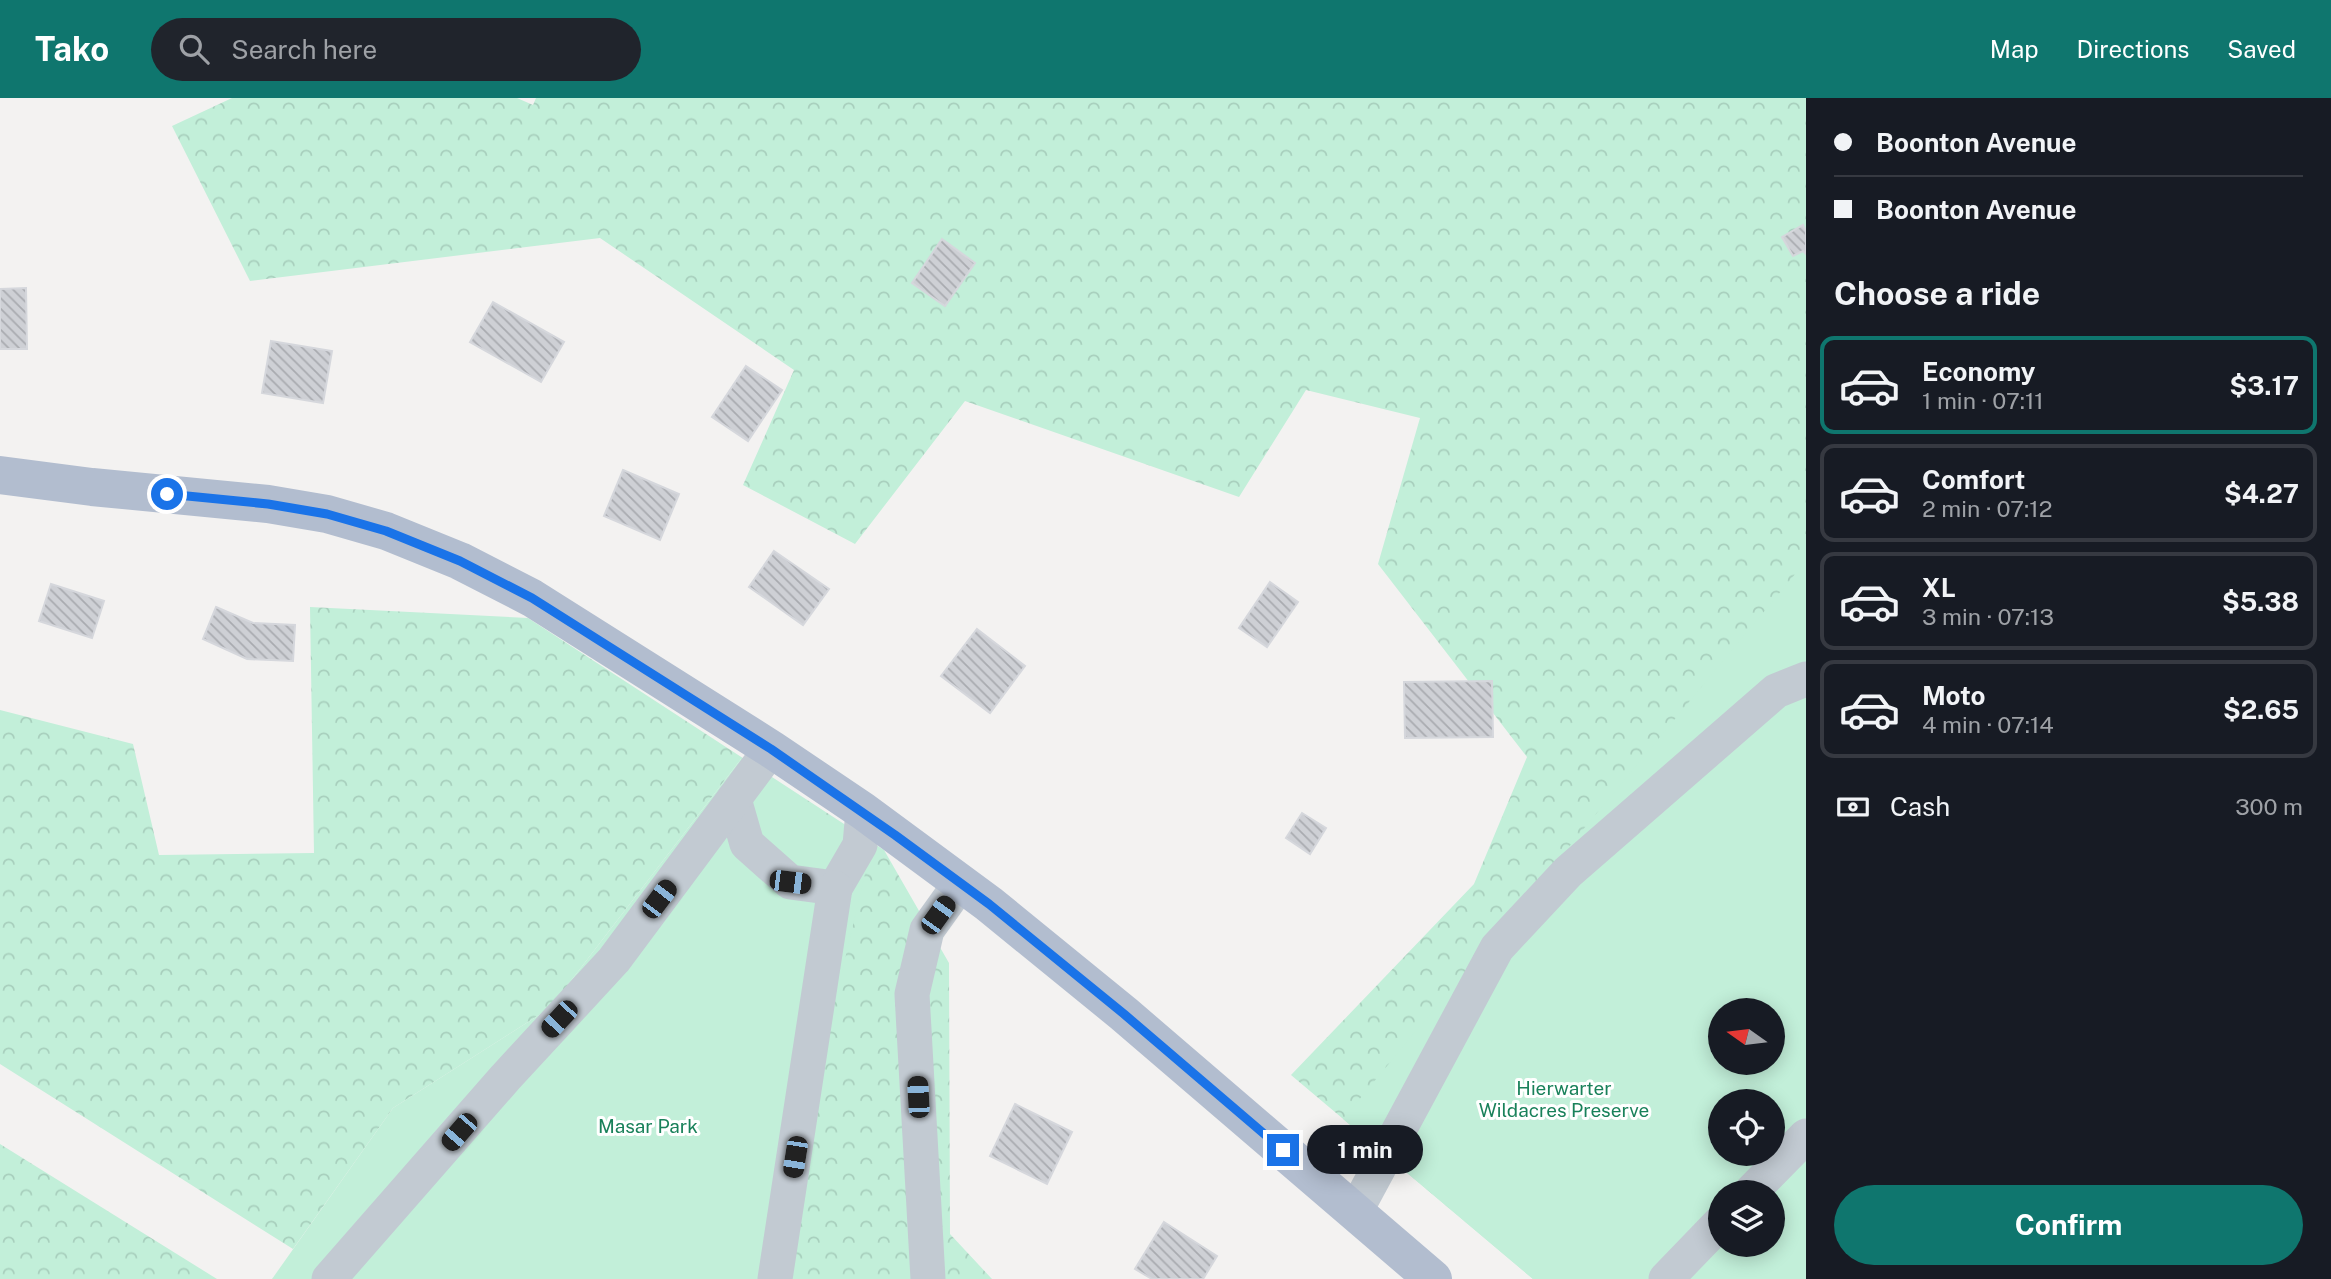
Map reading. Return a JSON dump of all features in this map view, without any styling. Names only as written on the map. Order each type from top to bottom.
[{"type":"main road","points":[[0,475],[268,504],[327,514],[386,531],[460,561],[532,598],[771,749],[861,828],[895,835],[989,904],[1114,1006],[1433,1279]]},
{"type":"lane","points":[[1355,1212],[1497,948],[1579,863],[1776,691],[1806,679]]},
{"type":"lane","points":[[329,1279],[505,1078],[614,960],[771,749]]},
{"type":"lane","points":[[734,799],[747,844],[790,882],[835,888]]},
{"type":"lane","points":[[775,1279],[835,888],[861,828]]},
{"type":"lane","points":[[928,1279],[912,994],[927,930],[960,884]]},
{"type":"lane","points":[[1763,1180],[1806,1136]]},
{"type":"lane","points":[[1666,1279],[1708,1235]]},
{"type":"green space","points":[[232,98],[517,98],[533,105],[536,98],[1806,98],[1806,1279],[1533,1279],[1291,1075],[1474,884],[1527,757],[1378,564],[1420,418],[1306,390],[1239,497],[965,401],[855,544],[743,485],[794,370],[600,238],[250,281],[172,126]]},
{"type":"green space","name":"Hierwarter Wildacres Preserve","points":[[1806,561],[1806,1279],[1533,1279],[1343,1119]]},
{"type":"green space","points":[[310,607],[528,618],[884,850],[949,963],[950,1234],[992,1279],[770,1279],[741,759],[550,1008],[393,1108],[293,1249],[0,1064],[0,710],[133,744],[159,855],[314,853]]},
{"type":"green space","name":"Masar Park","points":[[741,759],[872,844],[770,1279],[272,1279],[393,1108],[550,1008]]},
{"type":"green space","points":[[0,1144],[217,1279],[0,1279]]},
{"type":"building","points":[[1803,225],[1806,231],[1806,254],[1803,251],[1793,256],[1782,237]]},
{"type":"building","points":[[942,239],[975,263],[945,306],[912,283]]},
{"type":"building","points":[[26,288],[27,349],[0,349],[0,289]]},
{"type":"building","points":[[493,302],[564,342],[541,382],[470,342]]},
{"type":"building","points":[[271,341],[332,351],[323,403],[262,393]]},
{"type":"building","points":[[746,366],[782,390],[748,441],[712,417]]},
{"type":"building","points":[[623,470],[679,494],[660,540],[604,516]]},
{"type":"building","points":[[774,551],[829,589],[803,625],[749,587]]},
{"type":"building","points":[[1270,582],[1298,602],[1267,647],[1239,628]]},
{"type":"building","points":[[51,584],[104,601],[92,638],[39,621]]},
{"type":"building","points":[[216,607],[253,623],[295,625],[293,661],[247,659],[203,639]]},
{"type":"building","points":[[977,629],[1025,666],[990,713],[941,676]]},
{"type":"building","points":[[1492,681],[1493,737],[1405,738],[1404,682]]},
{"type":"building","points":[[1302,813],[1326,828],[1310,854],[1286,838]]},
{"type":"building","points":[[1015,1104],[1072,1132],[1047,1184],[990,1156]]},
{"type":"building","points":[[1164,1222],[1217,1256],[1203,1279],[1152,1279],[1135,1269]]},
{"type":"route","points":[[167,494],[268,504],[327,514],[386,531],[460,561],[532,598],[771,749],[863,811],[989,904],[1124,1014],[1283,1150]]}]
